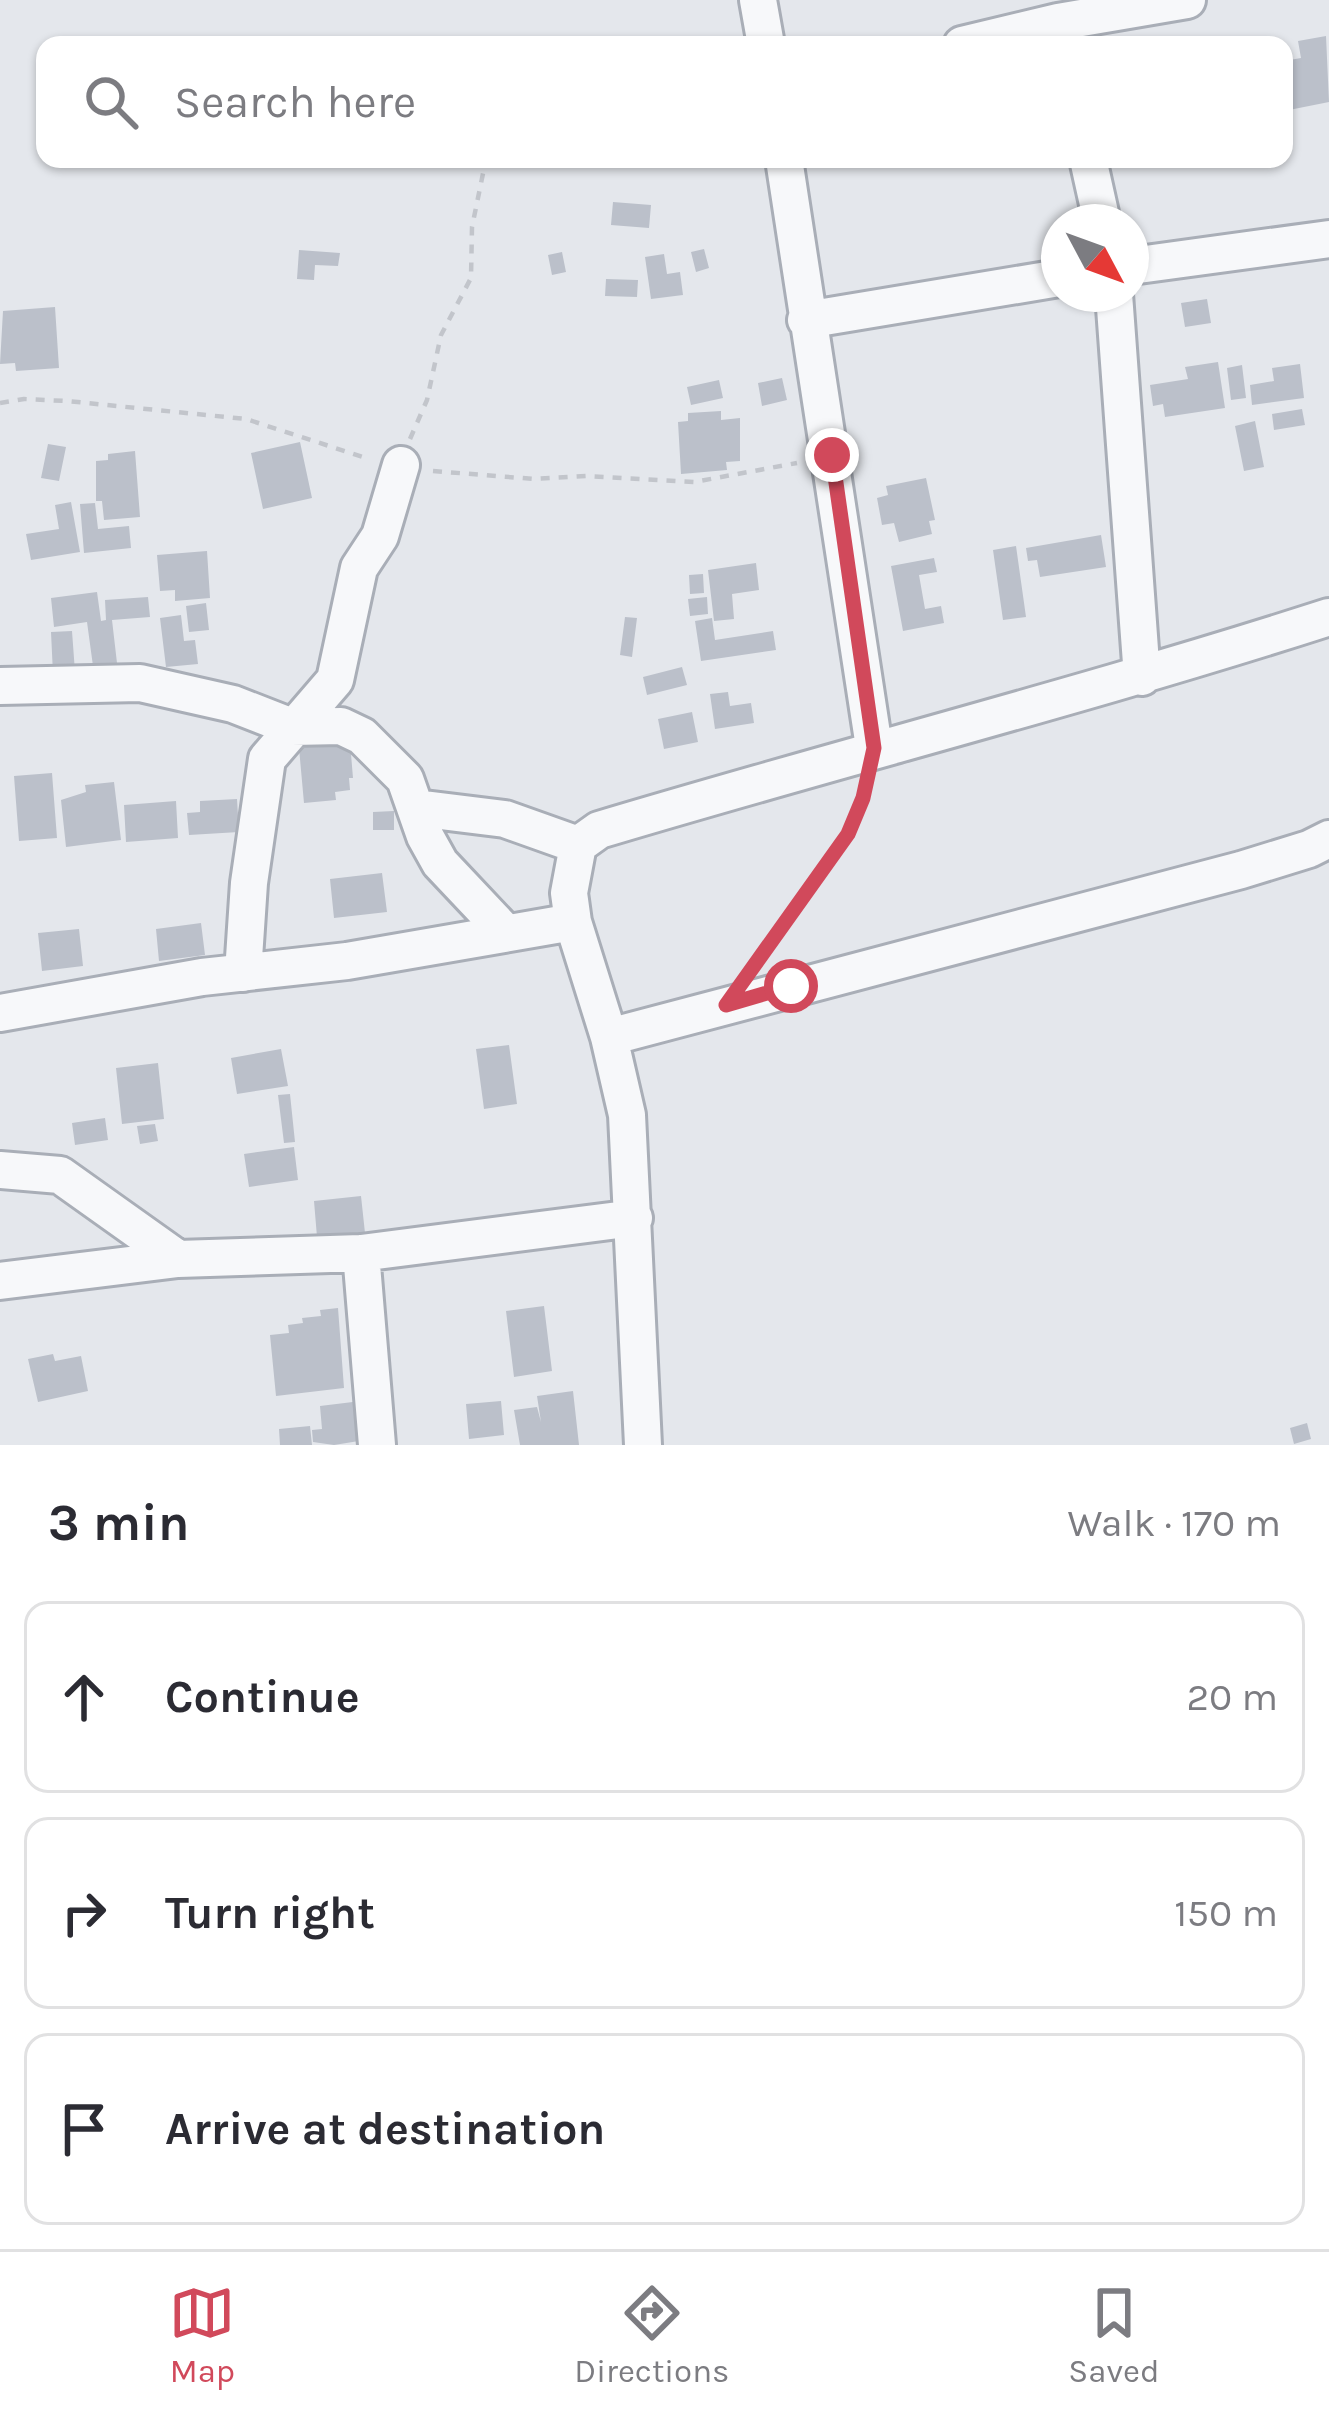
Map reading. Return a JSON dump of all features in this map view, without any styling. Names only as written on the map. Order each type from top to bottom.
[{"type":"street","points":[[758,0],[764,36]]},
{"type":"street","points":[[1000,36],[1187,0]]},
{"type":"street","points":[[785,168],[874,748]]},
{"type":"street","points":[[1090,168],[1098,204]]},
{"type":"street","points":[[1149,264],[1329,239]]},
{"type":"street","points":[[806,320],[1041,281]]},
{"type":"street","points":[[1115,312],[1142,677]]},
{"type":"street","points":[[243,973],[267,759],[335,680],[359,568],[380,536],[401,465]]},
{"type":"street","points":[[643,1445],[627,1115],[609,1037],[573,922],[569,893],[578,844],[599,830],[874,748],[1142,677],[1329,617]]},
{"type":"street","points":[[0,686],[140,683],[233,704],[292,727],[341,726],[362,736],[405,779],[440,863],[506,933]]},
{"type":"street","points":[[416,808],[505,819],[578,844]]},
{"type":"street","points":[[609,1037],[1240,870],[1329,839]]},
{"type":"street","points":[[0,1013],[573,922]]},
{"type":"street","points":[[0,1171],[60,1175],[178,1259]]},
{"type":"street","points":[[0,1281],[178,1259],[361,1253],[634,1218]]},
{"type":"street","points":[[361,1253],[377,1445]]},
{"type":"path","points":[[401,465],[427,400],[436,347],[471,278],[472,227],[484,168]]},
{"type":"path","points":[[726,1005],[848,834],[863,798],[874,748]]},
{"type":"building","points":[[1326,36],[1329,102],[1293,109],[1293,59],[1301,58],[1298,41]]},
{"type":"building","points":[[613,202],[651,205],[649,228],[611,225]]},
{"type":"building","points":[[704,249],[709,268],[696,272],[691,252]]},
{"type":"building","points":[[299,250],[340,253],[338,266],[315,265],[314,280],[297,279]]},
{"type":"building","points":[[562,252],[566,272],[552,275],[548,255]]},
{"type":"building","points":[[664,254],[667,274],[680,272],[683,295],[651,299],[645,257]]},
{"type":"building","points":[[606,279],[638,280],[637,297],[605,296]]},
{"type":"building","points":[[1207,299],[1211,323],[1185,327],[1181,303]]},
{"type":"building","points":[[55,307],[59,368],[16,371],[15,363],[0,364],[3,311]]},
{"type":"building","points":[[1218,362],[1225,408],[1165,417],[1163,404],[1153,406],[1150,385],[1188,379],[1185,367]]},
{"type":"building","points":[[1300,364],[1304,398],[1252,405],[1250,385],[1274,381],[1272,368]]},
{"type":"building","points":[[1242,365],[1246,398],[1231,400],[1227,368]]},
{"type":"building","points":[[782,378],[787,400],[762,406],[758,383]]},
{"type":"building","points":[[719,380],[723,398],[691,405],[687,387]]},
{"type":"building","points":[[1302,409],[1305,425],[1274,430],[1272,414]]},
{"type":"building","points":[[721,411],[721,420],[740,418],[740,461],[726,462],[727,470],[681,474],[678,422],[688,421],[688,413]]},
{"type":"building","points":[[1255,421],[1264,467],[1244,471],[1235,426]]},
{"type":"building","points":[[300,442],[312,498],[263,509],[251,453]]},
{"type":"building","points":[[48,444],[66,447],[59,481],[41,478]]},
{"type":"building","points":[[135,451],[140,517],[104,520],[102,501],[96,501],[96,461],[108,460],[108,454]]},
{"type":"building","points":[[926,478],[935,520],[929,521],[932,534],[899,542],[894,523],[882,525],[877,498],[888,495],[886,486]]},
{"type":"building","points":[[71,502],[80,552],[31,560],[26,534],[59,529],[55,505]]},
{"type":"building","points":[[95,503],[98,529],[129,526],[131,548],[84,553],[80,504]]},
{"type":"building","points":[[1101,535],[1106,567],[1040,577],[1037,560],[1028,561],[1026,548]]},
{"type":"building","points":[[1016,546],[1026,617],[1003,620],[993,550]]},
{"type":"building","points":[[207,551],[210,598],[175,601],[175,590],[160,591],[157,555]]},
{"type":"building","points":[[934,558],[937,572],[919,575],[925,609],[941,606],[944,623],[903,631],[891,566]]},
{"type":"building","points":[[756,563],[759,590],[732,594],[734,619],[714,621],[708,570]]},
{"type":"building","points":[[703,574],[704,593],[690,594],[689,575]]},
{"type":"building","points":[[97,592],[101,621],[106,620],[105,600],[148,597],[150,617],[112,620],[117,663],[93,666],[87,622],[54,627],[51,598]]},
{"type":"building","points":[[707,597],[708,614],[690,616],[688,599]]},
{"type":"building","points":[[206,603],[209,630],[189,632],[186,606]]},
{"type":"building","points":[[181,615],[184,641],[195,640],[198,664],[166,667],[160,618]]},
{"type":"building","points":[[625,617],[637,618],[632,657],[620,655]]},
{"type":"building","points":[[712,618],[715,640],[773,631],[776,650],[701,661],[695,621]]},
{"type":"building","points":[[72,631],[75,672],[53,674],[51,632]]},
{"type":"building","points":[[682,667],[687,685],[647,695],[643,677]]},
{"type":"building","points":[[728,692],[730,706],[751,703],[754,723],[715,729],[710,694]]},
{"type":"building","points":[[692,712],[698,742],[664,749],[658,719]]},
{"type":"building","points":[[298,737],[350,742],[350,790],[335,792],[336,800],[304,803]]},
{"type":"building","points":[[52,773],[57,838],[19,841],[14,776]]},
{"type":"building","points":[[114,782],[121,840],[66,847],[61,800],[86,792],[85,785]]},
{"type":"building","points":[[237,799],[239,832],[189,835],[187,813],[200,812],[200,801]]},
{"type":"building","points":[[176,801],[178,838],[126,842],[124,805]]},
{"type":"building","points":[[394,811],[394,830],[373,830],[373,812]]},
{"type":"building","points":[[382,873],[387,912],[334,918],[330,879]]},
{"type":"building","points":[[201,923],[205,955],[159,961],[156,929]]},
{"type":"building","points":[[79,929],[83,966],[42,971],[38,933]]},
{"type":"building","points":[[509,1045],[517,1104],[484,1109],[476,1049]]},
{"type":"building","points":[[281,1049],[288,1086],[237,1094],[231,1058]]},
{"type":"building","points":[[158,1063],[164,1119],[122,1124],[116,1068]]},
{"type":"building","points":[[290,1094],[295,1142],[284,1143],[278,1095]]},
{"type":"building","points":[[105,1118],[108,1140],[75,1145],[72,1123]]},
{"type":"building","points":[[155,1124],[158,1141],[140,1144],[137,1126]]},
{"type":"building","points":[[294,1147],[298,1180],[249,1187],[244,1154]]},
{"type":"building","points":[[361,1196],[365,1233],[317,1237],[314,1201]]},
{"type":"building","points":[[544,1306],[552,1371],[514,1377],[506,1311]]},
{"type":"building","points":[[338,1308],[344,1388],[276,1396],[270,1335],[289,1333],[288,1325],[321,1316],[320,1310]]},
{"type":"building","points":[[53,1354],[55,1361],[81,1356],[88,1391],[38,1402],[28,1359]]},
{"type":"building","points":[[573,1391],[579,1445],[520,1445],[514,1410],[537,1407],[541,1422],[537,1396]]},
{"type":"building","points":[[361,1401],[365,1440],[334,1445],[313,1442],[312,1430],[322,1429],[320,1406]]},
{"type":"building","points":[[501,1401],[504,1435],[469,1439],[466,1404]]},
{"type":"building","points":[[1307,1423],[1311,1439],[1294,1444],[1290,1428]]},
{"type":"building","points":[[310,1426],[312,1445],[280,1445],[279,1429]]},
{"type":"route","points":[[791,986],[726,1005],[848,834],[874,748],[832,455]]}]
